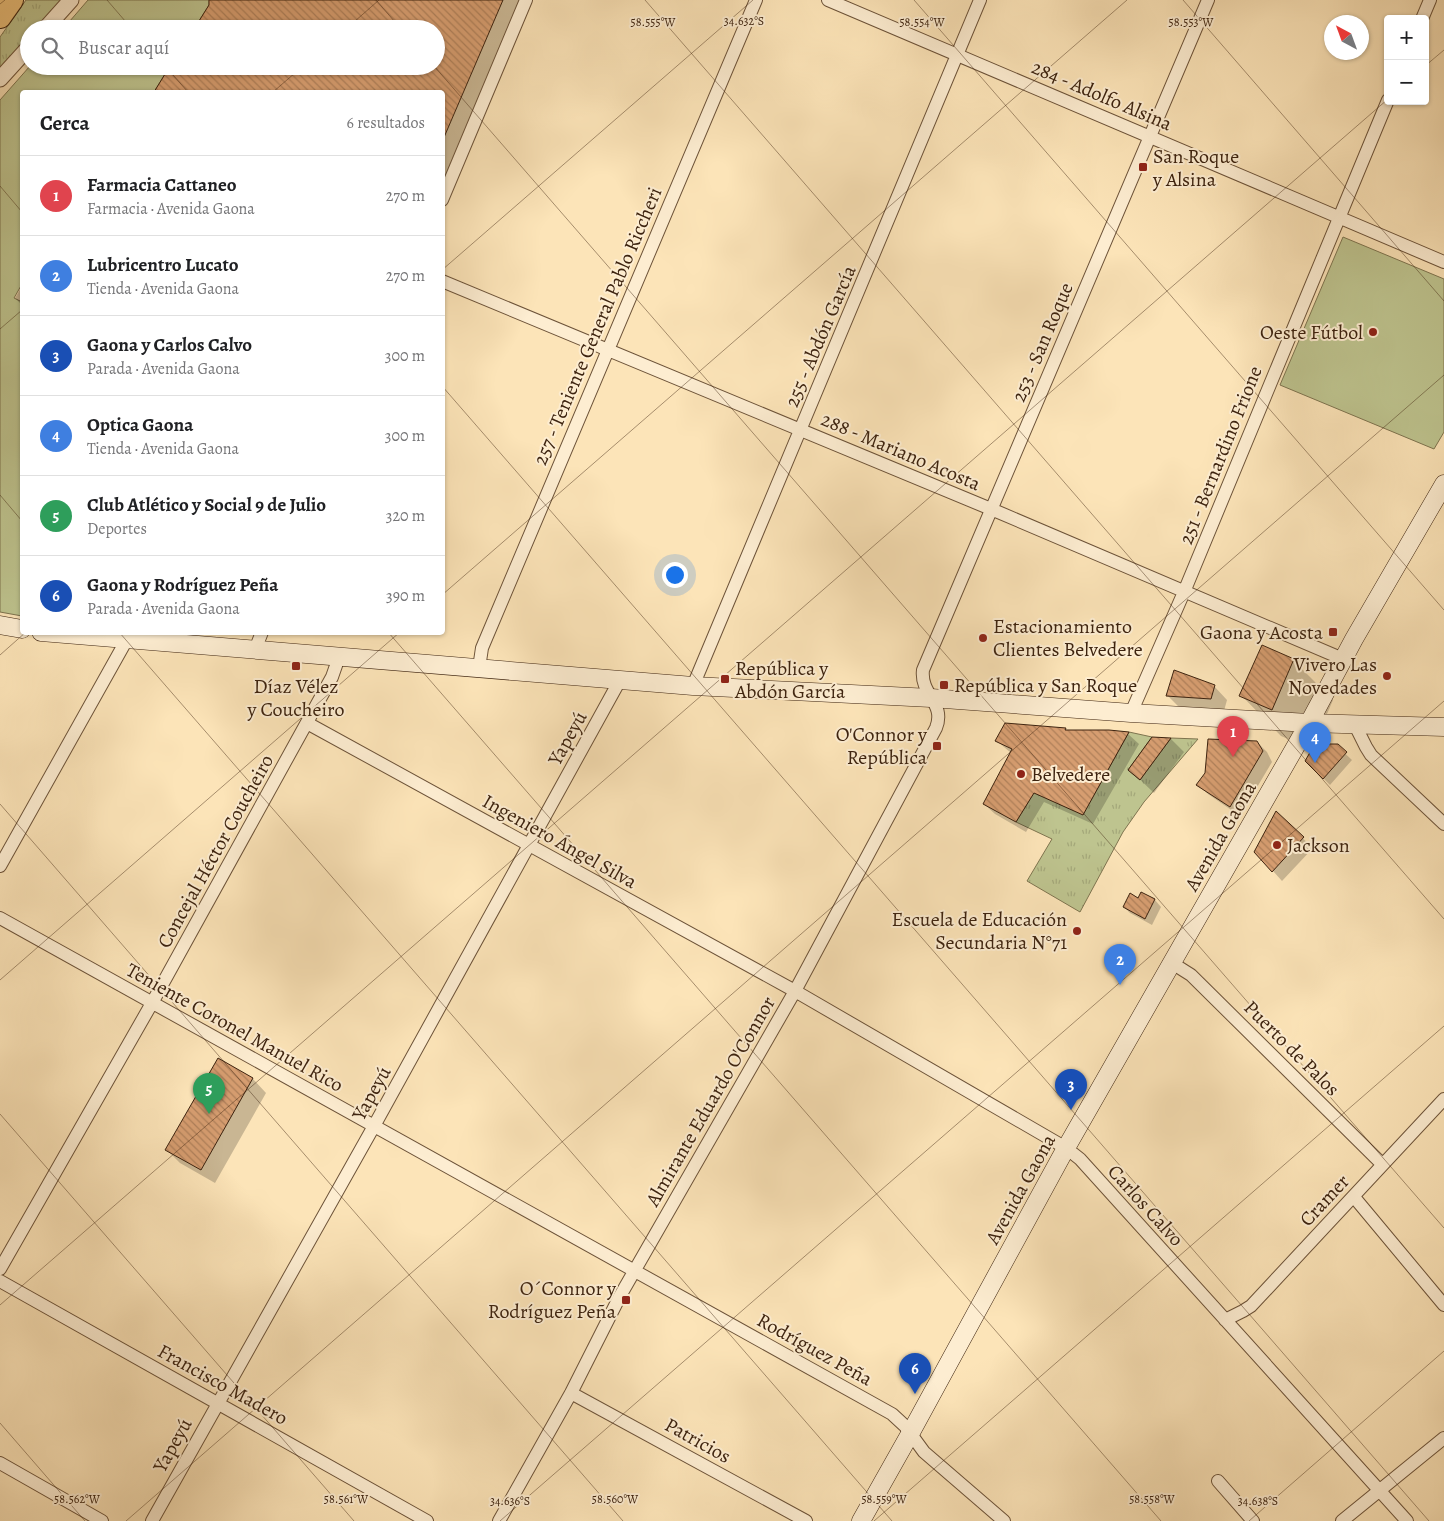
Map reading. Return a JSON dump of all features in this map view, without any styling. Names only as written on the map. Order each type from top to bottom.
[{"type":"highway","points":[[0,17],[12,0]]},
{"type":"main road","name":"Avenida Gaona","points":[[861,1521],[1066,1148],[1443,486]]},
{"type":"main road","points":[[0,625],[20,630]]},
{"type":"main road","points":[[0,630],[20,630]]},
{"type":"main road","points":[[69,635],[693,686],[932,698],[1131,713],[1309,723],[1444,728]]},
{"type":"street","points":[[53,20],[71,0]]},
{"type":"street","points":[[445,193],[526,0]]},
{"type":"street","name":"257 - Teniente General Pablo Riccheri","points":[[479,668],[482,648],[756,0]]},
{"type":"street","name":"284 - Adolfo Alsina","points":[[828,0],[1444,262]]},
{"type":"street","name":"255 - Abdón García","points":[[693,686],[980,0]]},
{"type":"street","name":"253 - San Roque","points":[[932,698],[924,686],[923,670],[1208,0]]},
{"type":"street","points":[[1424,15],[1430,0]]},
{"type":"street","points":[[0,79],[20,57]]},
{"type":"street","name":"251 - Bernardino Frione","points":[[1131,713],[1184,592],[1338,216],[1386,105]]},
{"type":"street","name":"288 - Mariano Acosta","points":[[445,282],[801,429],[1343,659]]},
{"type":"street","points":[[255,650],[261,635]]},
{"type":"street","points":[[0,866],[126,641]]},
{"type":"street","name":"Concejal Héctor Coucheiro","points":[[0,1269],[152,1003],[307,724],[332,677],[339,657]]},
{"type":"street","name":"Yapeyú","points":[[152,1521],[374,1126],[620,680]]},
{"type":"street","name":"Almirante Eduardo O'Connor","points":[[499,1521],[571,1393],[636,1270],[795,991],[936,728],[940,718],[932,698]]},
{"type":"street","name":"Ingeniero Ángel Silva","points":[[307,724],[795,991]]},
{"type":"street","points":[[1355,725],[1371,755],[1444,824]]},
{"type":"street","name":"Teniente Coronel Manuel Rico","points":[[0,918],[636,1270]]},
{"type":"street","name":"Puerto de Palos","points":[[1172,963],[1191,975],[1382,1164]]},
{"type":"street","name":"Carlos Calvo","points":[[795,991],[1066,1148],[1080,1159],[1407,1521]]},
{"type":"street","name":"Cramer","points":[[1225,1320],[1250,1306],[1444,1099]]},
{"type":"street","points":[[1354,1197],[1444,1306]]},
{"type":"street","name":"Rodríguez Peña","points":[[636,1270],[892,1414],[905,1426],[924,1452],[1004,1521]]},
{"type":"street","name":"Francisco Madero","points":[[0,1281],[427,1521]]},
{"type":"street","name":"Patricios","points":[[571,1393],[806,1521]]},
{"type":"street","points":[[1342,1521],[1444,1438]]},
{"type":"street","points":[[0,1463],[102,1521]]},
{"type":"street","points":[[1218,1482],[1253,1521]]},
{"type":"green space","points":[[26,0],[64,0],[46,20],[20,20],[20,49],[0,70],[0,37]]},
{"type":"green space","points":[[88,0],[209,0],[209,5],[200,20],[71,20]]},
{"type":"green space","points":[[22,75],[164,75],[155,90],[20,90],[20,288],[14,298],[20,301],[20,616],[0,612],[0,100]]},
{"type":"green space","name":"Oeste Fútbol","points":[[1343,237],[1444,279],[1444,432],[1434,449],[1280,385]]},
{"type":"green space","points":[[1129,732],[1152,737],[1128,770],[1140,780],[1171,738],[1198,739],[1144,802],[1123,832],[1080,912],[1027,881],[1052,839],[1016,822],[1034,792],[1083,814]]},
{"type":"building","points":[[209,0],[503,0],[445,135],[445,90],[155,90],[164,75],[445,75],[445,20],[200,20],[209,5]]},
{"type":"building","points":[[1262,645],[1294,659],[1272,710],[1239,696]]},
{"type":"building","points":[[1174,670],[1215,685],[1211,699],[1166,696]]},
{"type":"building","points":[[1005,723],[1066,728],[1065,730],[1129,732],[1083,815],[1034,793],[1016,822],[983,804],[1012,749],[995,741]]},
{"type":"building","points":[[1152,737],[1171,738],[1140,780],[1128,770]]},
{"type":"building","points":[[1208,739],[1257,741],[1263,751],[1230,807],[1196,785],[1205,773]]},
{"type":"building","points":[[1321,744],[1338,744],[1347,752],[1323,779],[1305,761],[1312,749]]},
{"type":"building","name":"Jackson","points":[[1276,811],[1304,837],[1272,872],[1254,852]]},
{"type":"building","points":[[1141,892],[1155,899],[1145,919],[1123,907],[1130,893],[1138,898]]},
{"type":"building","points":[[218,1058],[253,1078],[201,1170],[165,1150]]},
{"type":"place","name":"San Roque y Alsina","points":[[1143,167]]},
{"type":"place","name":"Oeste Fútbol","points":[[1373,332]]},
{"type":"place","name":"Gaona y Acosta","points":[[1333,632]]},
{"type":"place","name":"Estacionamiento Clientes Belvedere","points":[[983,638]]},
{"type":"place","name":"Díaz Vélez y Coucheiro","points":[[296,666]]},
{"type":"place","name":"Vivero Las Novedades","points":[[1387,676]]},
{"type":"place","name":"República y Abdón García","points":[[725,679]]},
{"type":"place","name":"República y San Roque","points":[[944,685]]},
{"type":"place","name":"O'Connor y República","points":[[937,746]]},
{"type":"place","name":"Farmacia Cattaneo","points":[[1233,757]]},
{"type":"place","name":"Optica Gaona","points":[[1315,763]]},
{"type":"place","name":"Belvedere","points":[[1021,774]]},
{"type":"place","name":"Jackson","points":[[1277,845]]},
{"type":"place","name":"Escuela de Educación Secundaria N°71","points":[[1077,931]]},
{"type":"place","name":"Lubricentro Lucato","points":[[1120,985]]},
{"type":"place","name":"Gaona y Carlos Calvo","points":[[1071,1110]]},
{"type":"place","name":"Club Atlético y Social 9 de Julio","points":[[209,1114]]},
{"type":"place","name":"O´Connor y Rodríguez Peña","points":[[626,1300]]},
{"type":"place","name":"Gaona y Rodríguez Peña","points":[[915,1394]]}]
